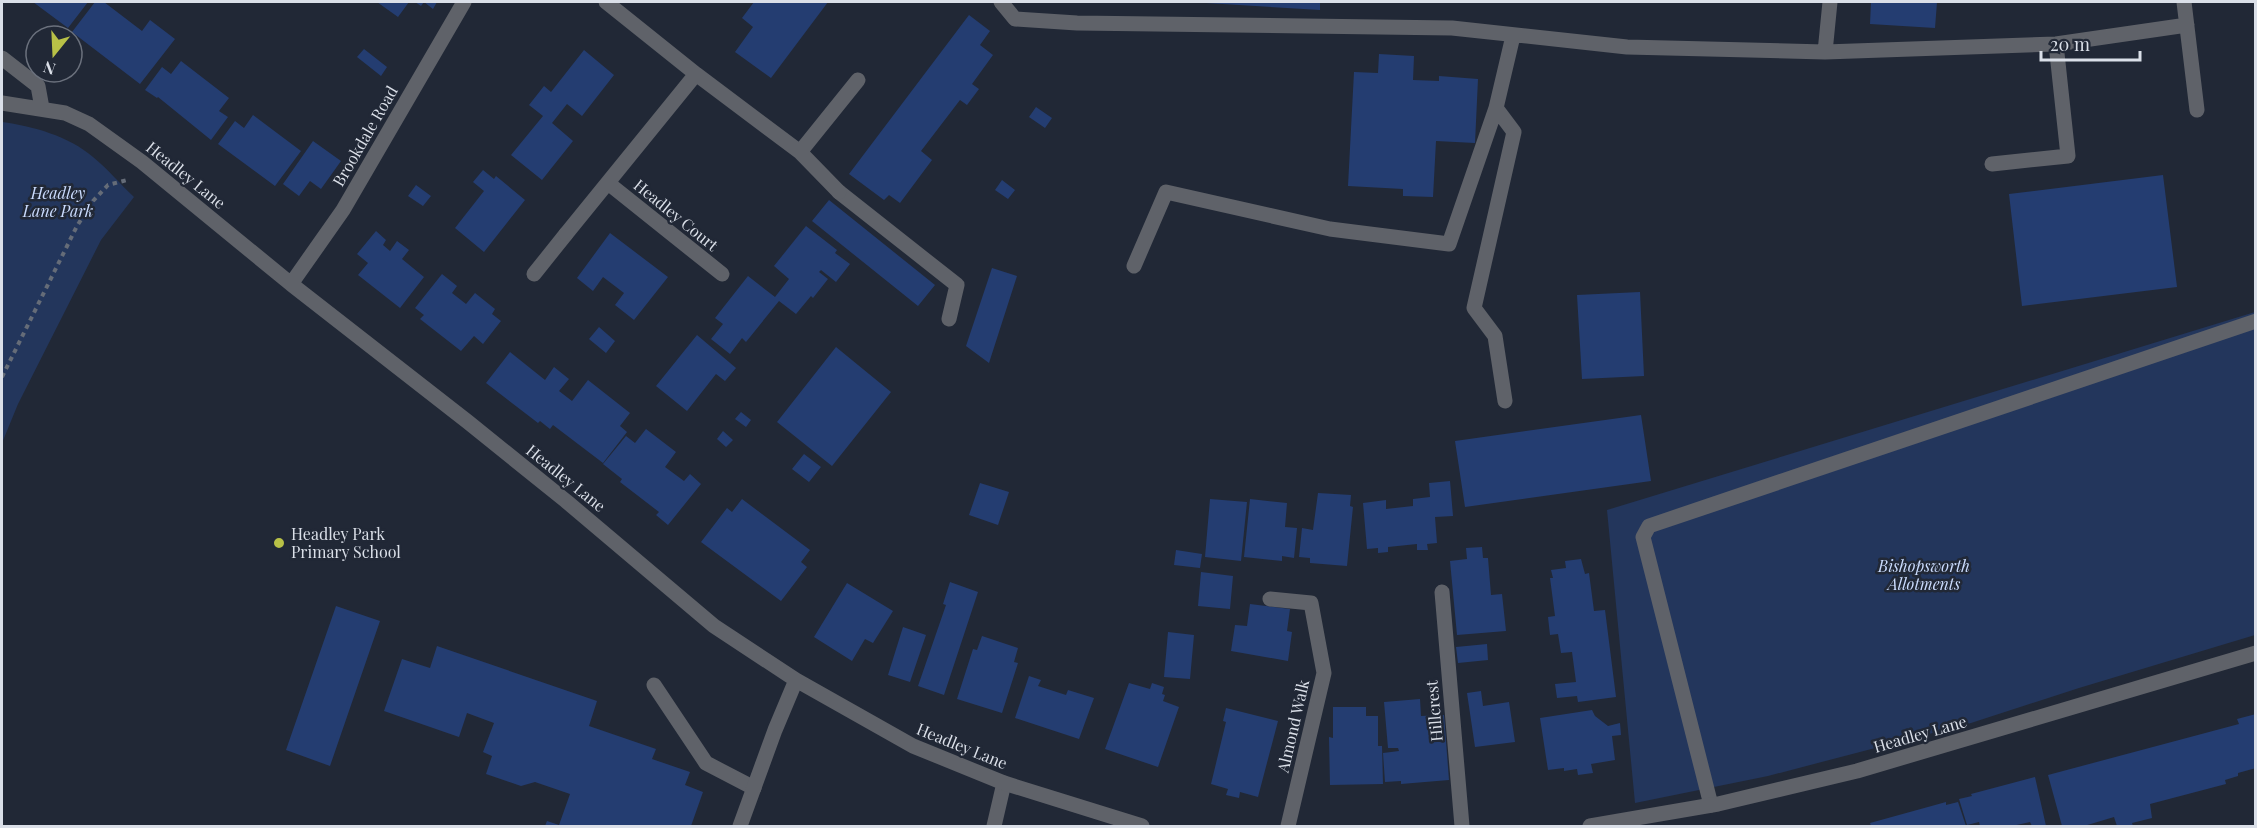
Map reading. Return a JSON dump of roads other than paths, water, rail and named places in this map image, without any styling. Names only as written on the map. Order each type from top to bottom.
[{"type":"street","name":"Brookdale Road","points":[[291,284],[343,210],[464,2]]},
{"type":"street","points":[[606,2],[696,74],[800,152],[839,192],[957,285],[949,319]]},
{"type":"street","points":[[1001,2],[1015,19],[1077,23],[1452,28],[1627,47],[1825,52],[2056,44],[2187,25]]},
{"type":"street","points":[[1825,52],[1830,2]]},
{"type":"street","points":[[2184,2],[2197,110]]},
{"type":"street","points":[[1134,266],[1166,192],[1330,229],[1449,244],[1496,108],[1513,36]]},
{"type":"street","points":[[1992,164],[2068,156],[2056,44]]},
{"type":"street","points":[[2,58],[38,86],[42,108]]},
{"type":"street","name":"Headley Court","points":[[534,274],[696,74]]},
{"type":"street","points":[[800,152],[858,80]]},
{"type":"street","name":"Headley Lane","points":[[2,103],[65,113],[89,124],[156,174],[291,284],[468,422],[714,626],[796,680],[913,746],[1004,783],[1142,826]]},
{"type":"street","points":[[1496,108],[1514,132],[1474,308],[1495,336],[1504,401]]},
{"type":"street","name":"Headley Court","points":[[608,183],[722,274]]},
{"type":"street","points":[[1711,805],[1643,537],[1649,526],[2256,321]]},
{"type":"street","name":"Hillcrest","points":[[1442,592],[1462,826]]},
{"type":"street","name":"Almond Walk","points":[[1270,599],[1311,603],[1324,673],[1288,826]]},
{"type":"street","name":"Headley Lane","points":[[1590,826],[1711,805],[1857,771],[2256,653]]},
{"type":"street","points":[[740,826],[796,680]]},
{"type":"street","points":[[654,685],[706,763],[754,788]]},
{"type":"street","points":[[994,826],[1004,783]]},
{"type":"place","name":"Headley Park Primary School","points":[[279,543]]},
{"type":"park label","name":"Headley Lane Park","points":[[58,202]]},
{"type":"park label","name":"Bishopsworth Allotments","points":[[1924,575]]}]
